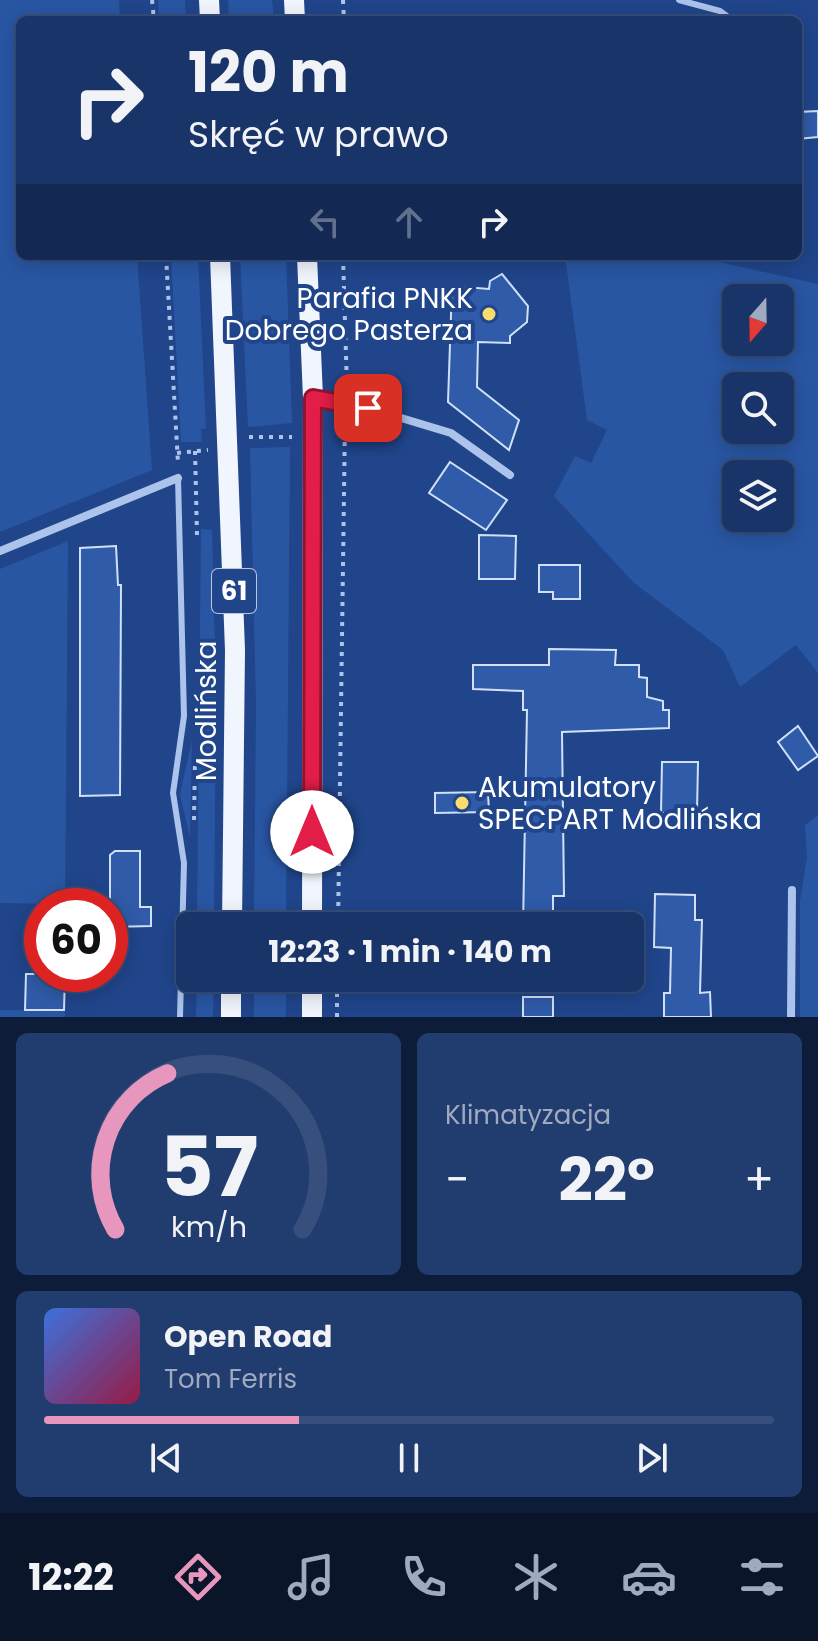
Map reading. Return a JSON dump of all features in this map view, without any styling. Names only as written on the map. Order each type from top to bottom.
[{"type":"main road","name":"Modlińska","points":[[220,260],[235,650],[232,912]]},
{"type":"main road","points":[[307,260],[313,398],[312,912]]},
{"type":"main road","points":[[231,992],[231,1017]]},
{"type":"main road","points":[[312,992],[312,1017]]},
{"type":"street","points":[[313,398],[348,407],[368,408],[451,433],[510,475]]},
{"type":"street","points":[[0,551],[178,478]]},
{"type":"street","points":[[791,1017],[792,890]]},
{"type":"lane","points":[[679,0],[720,11],[727,16]]},
{"type":"lane","points":[[178,478],[184,716],[173,793],[184,863],[180,1017]]},
{"type":"path","points":[[166,260],[178,478]]},
{"type":"path","points":[[338,912],[342,439],[348,407],[343,260]]},
{"type":"path","points":[[229,437],[313,437]]},
{"type":"path","points":[[337,992],[337,1017]]},
{"type":"shaded area","points":[[0,0],[119,0],[120,16],[16,16],[16,260],[137,260],[152,470],[0,532]]},
{"type":"shaded area","points":[[158,0],[185,0],[186,16],[159,16]]},
{"type":"shaded area","points":[[228,0],[272,0],[274,16],[229,16]]},
{"type":"shaded area","points":[[171,260],[198,260],[206,429],[201,429],[202,442],[181,442]]},
{"type":"shaded area","points":[[240,260],[286,260],[292,423],[248,427]]},
{"type":"shaded area","points":[[566,260],[711,260],[818,284],[818,673],[796,645],[740,687],[723,650],[634,583],[554,496],[575,456],[591,463],[607,430],[587,420]]},
{"type":"shaded area","points":[[290,447],[286,912],[254,912],[256,705],[250,448]]},
{"type":"shaded area","points":[[201,529],[212,530],[216,687],[214,912],[197,912]]},
{"type":"shaded area","points":[[68,541],[65,888],[24,888],[24,903],[0,903],[0,569]]},
{"type":"shaded area","points":[[192,739],[190,837],[180,795]]},
{"type":"shaded area","points":[[818,815],[818,1017],[800,1017],[800,901],[807,857],[805,825]]},
{"type":"shaded area","points":[[197,992],[214,992],[213,1017],[196,1017]]},
{"type":"shaded area","points":[[254,992],[286,992],[286,1017],[254,1017]]},
{"type":"shaded area","points":[[0,1010],[65,1011],[65,1017],[0,1017]]},
{"type":"building","points":[[818,111],[818,137],[802,139],[802,112]]},
{"type":"building","points":[[502,274],[528,306],[527,322],[510,336],[510,343],[478,342],[477,387],[519,420],[509,450],[448,402],[452,286],[489,289],[490,281]]},
{"type":"building","points":[[450,462],[507,500],[486,530],[429,493]]},
{"type":"building","points":[[479,535],[516,536],[515,579],[479,579]]},
{"type":"building","points":[[116,546],[118,585],[121,585],[120,795],[80,796],[80,548]]},
{"type":"building","points":[[539,565],[580,565],[580,599],[553,599],[553,592],[539,592]]},
{"type":"building","points":[[549,649],[616,650],[615,665],[639,665],[639,677],[647,678],[647,697],[663,701],[663,710],[669,710],[669,728],[562,732],[564,896],[553,896],[553,912],[523,912],[527,710],[523,710],[523,691],[473,689],[473,665],[549,665]]},
{"type":"building","points":[[798,726],[818,756],[798,770],[778,742]]},
{"type":"building","points":[[662,762],[698,762],[697,813],[661,813]]},
{"type":"building","name":"Akumulatory SPECPART Modlińska","points":[[488,792],[489,812],[435,813],[435,793]]},
{"type":"building","points":[[115,851],[140,851],[140,907],[151,907],[151,926],[128,927],[128,888],[110,888],[110,855]]},
{"type":"building","points":[[655,894],[695,895],[695,920],[702,920],[700,993],[710,992],[711,1017],[664,1017],[664,993],[670,993],[671,948],[654,947]]},
{"type":"building","points":[[26,992],[64,992],[64,1010],[25,1010]]},
{"type":"building","points":[[523,997],[553,997],[553,1017],[523,1017]]},
{"type":"place","name":"Parafia PNKK Dobrego Pasterza","points":[[489,314]]},
{"type":"place","name":"Akumulatory SPECPART Modlińska","points":[[462,803]]},
{"type":"route","points":[[312,832],[313,398],[348,407],[368,408]]}]
